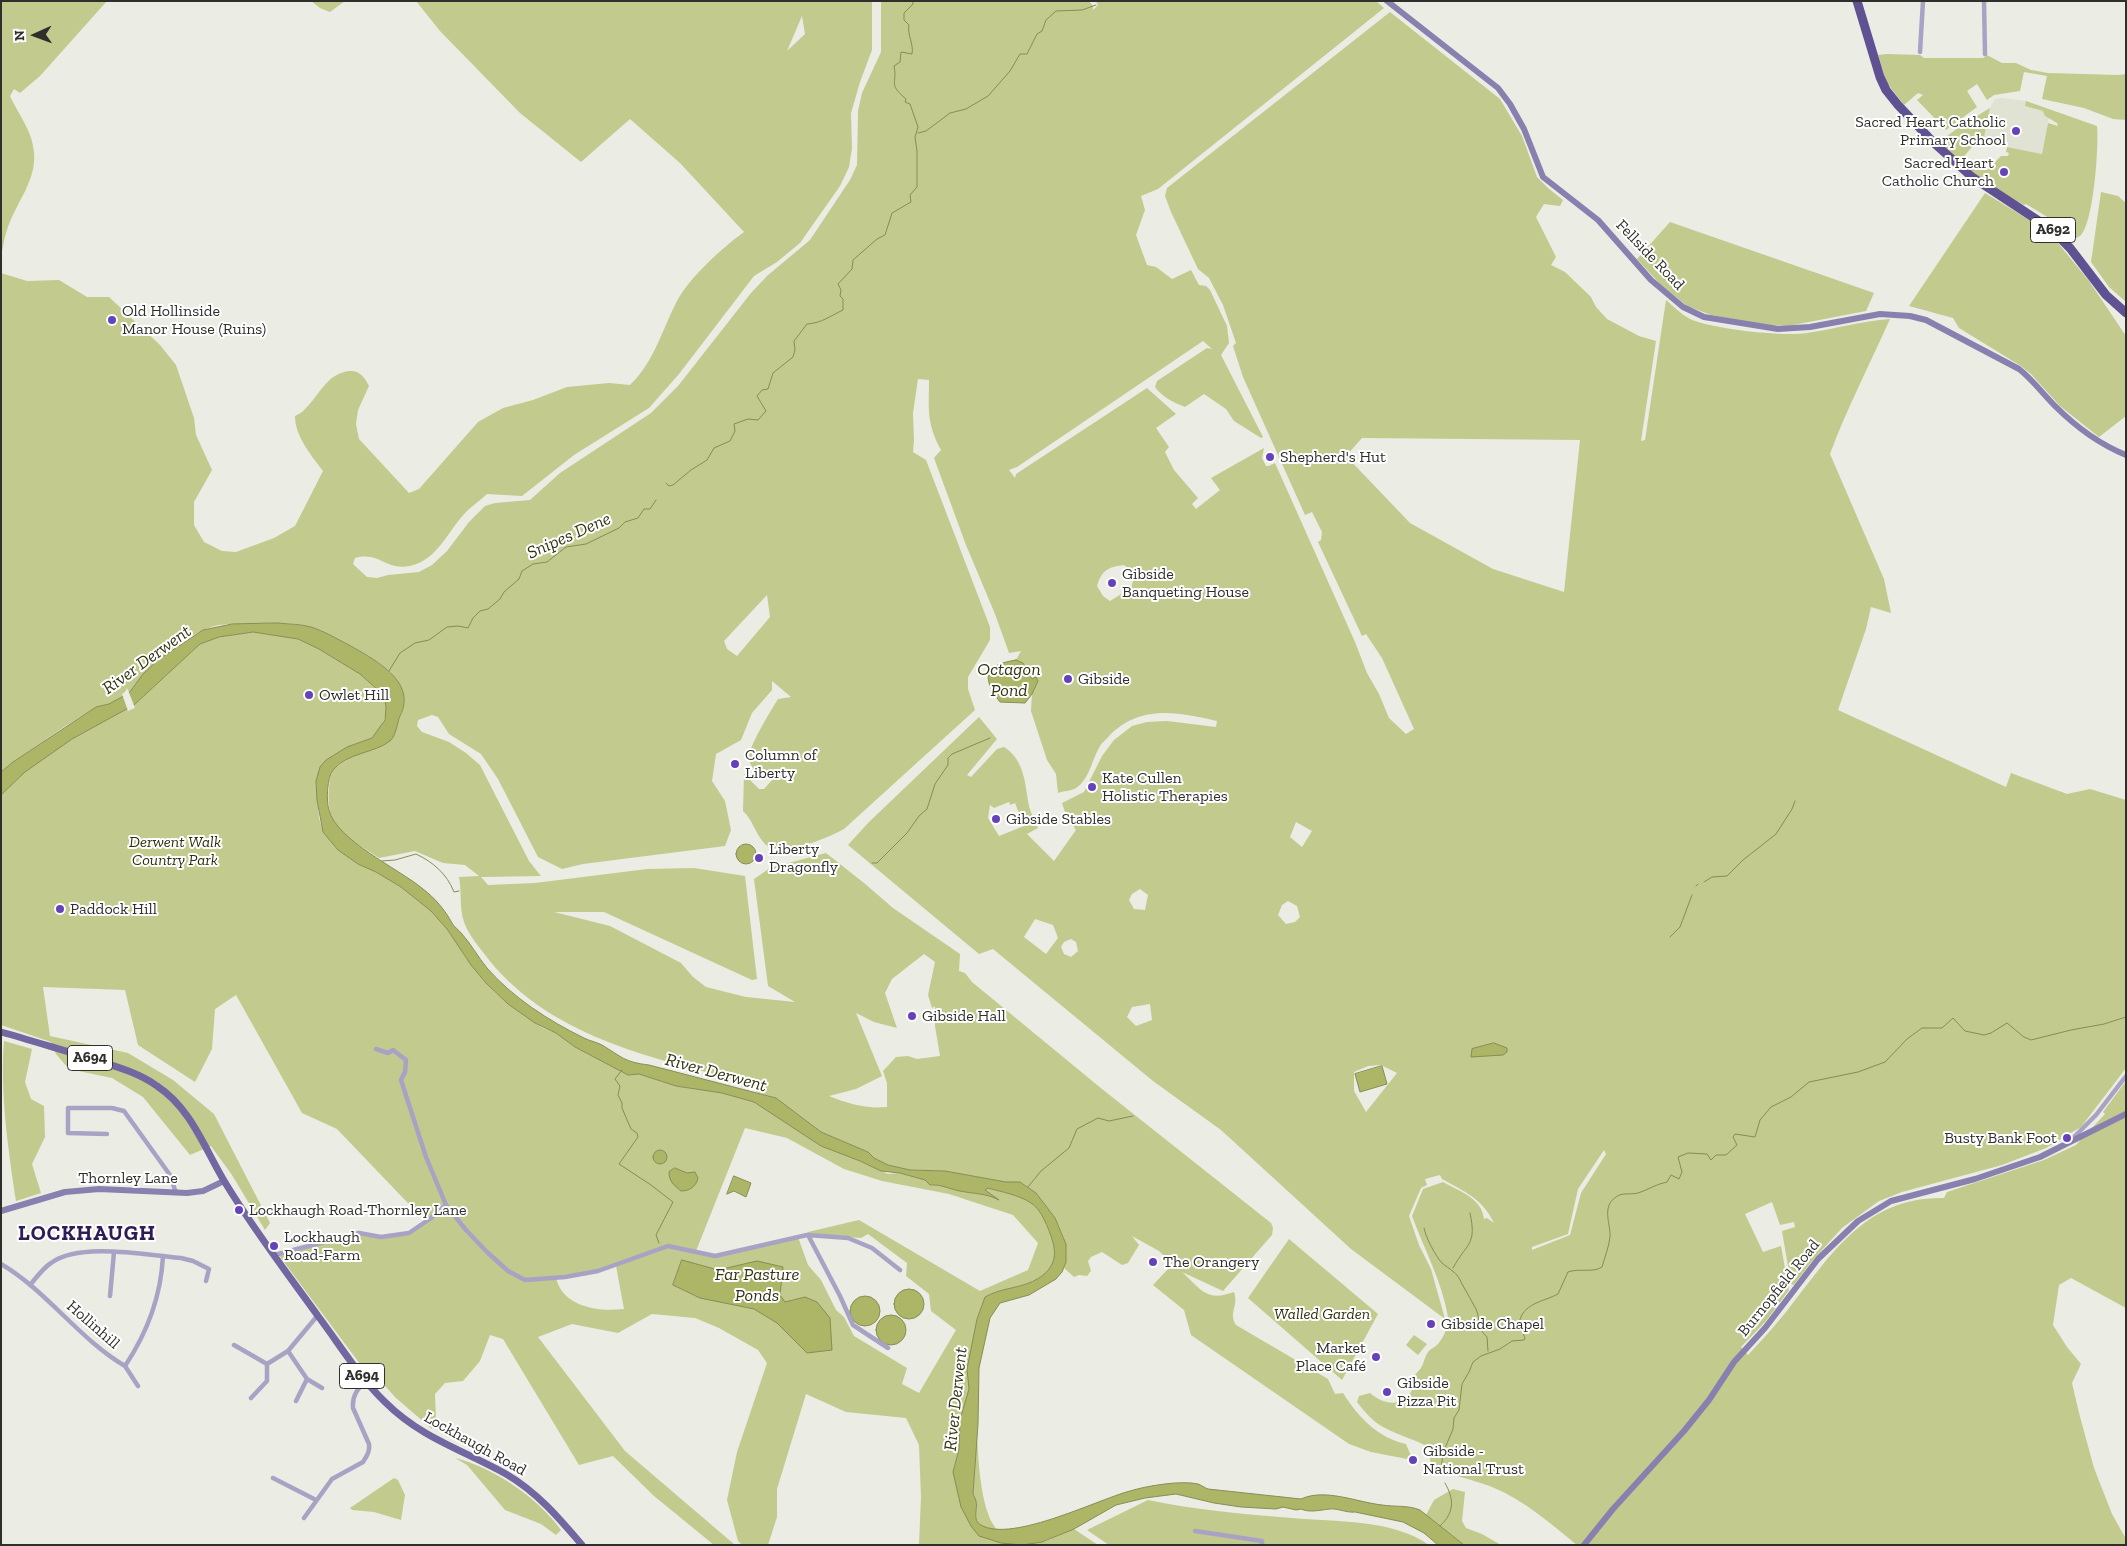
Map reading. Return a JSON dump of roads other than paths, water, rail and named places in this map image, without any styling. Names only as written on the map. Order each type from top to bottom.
[{"type":"highway","name":"A692","points":[[1857,1],[1880,77],[1886,90],[1898,105],[1934,143],[1972,177],[2051,229],[2106,295],[2126,313]]},
{"type":"main road","name":"Lockhaugh Road","points":[[1,1032],[124,1069],[158,1086],[184,1110],[224,1181],[274,1256],[366,1381],[385,1402],[405,1420],[434,1440],[488,1465],[530,1490],[557,1515],[582,1545]]},
{"type":"street","name":"Fellside Road","points":[[1387,1],[1498,88],[1510,104],[1524,129],[1543,177],[1598,220],[1651,280],[1683,307],[1704,317],[1778,329],[1810,327],[1880,314],[1910,316],[1926,320],[2019,369],[2072,422],[2091,436],[2126,455]]},
{"type":"street","points":[[1920,52],[1922,1]]},
{"type":"street","points":[[1984,1],[1984,54]]},
{"type":"street","points":[[376,1049],[388,1053],[393,1050],[406,1060],[405,1072],[401,1080],[444,1206],[487,1252],[508,1271],[525,1280],[565,1277],[598,1271],[668,1246],[715,1256],[808,1235],[848,1238],[872,1248],[900,1270]]},
{"type":"street","points":[[2064,1146],[2096,1115],[2126,1076]]},
{"type":"street","points":[[107,1134],[68,1133],[68,1108],[112,1108],[124,1111],[170,1175],[176,1193]]},
{"type":"street","name":"Burnopfield Road","points":[[1584,1545],[1613,1509],[1684,1431],[1709,1400],[1734,1362],[1765,1328],[1818,1259],[1847,1230],[1874,1210],[1891,1201],[2005,1169],[2064,1146],[2126,1114]]},
{"type":"street","name":"Thornley Lane","points":[[1,1211],[64,1192],[99,1189],[176,1193],[203,1191],[224,1181]]},
{"type":"street","points":[[274,1256],[360,1233],[381,1237],[409,1232],[431,1218],[444,1206]]},
{"type":"street","points":[[808,1235],[853,1325],[888,1348]]},
{"type":"street","points":[[30,1285],[51,1263],[70,1254],[89,1250],[163,1256],[193,1261],[209,1269],[206,1281]]},
{"type":"street","points":[[110,1296],[114,1252]]},
{"type":"street","name":"Hollinhill","points":[[1,1264],[30,1285],[102,1350],[125,1366],[140,1344],[158,1295],[163,1256]]},
{"type":"street","points":[[267,1364],[288,1351],[318,1315]]},
{"type":"street","points":[[234,1345],[267,1364]]},
{"type":"street","points":[[288,1351],[307,1379],[322,1388]]},
{"type":"street","points":[[251,1398],[267,1381],[267,1364]]},
{"type":"street","points":[[125,1366],[138,1386]]},
{"type":"street","points":[[296,1401],[307,1379]]},
{"type":"street","points":[[304,1518],[332,1479],[363,1462],[368,1453],[369,1444],[352,1402],[354,1395],[366,1381]]},
{"type":"street","points":[[273,1478],[316,1500]]},
{"type":"street","points":[[1195,1531],[1262,1541],[1262,1545]]},
{"type":"water","points":[[277,623],[307,626],[326,633],[370,657],[398,682],[403,692],[404,703],[394,736],[384,745],[345,760],[333,770],[329,778],[329,810],[334,821],[356,843],[432,896],[487,968],[508,989],[532,1008],[628,1061],[776,1098],[821,1132],[868,1152],[874,1158],[888,1165],[910,1170],[945,1171],[1006,1182],[1020,1182],[1036,1193],[1055,1218],[1066,1244],[1066,1262],[1062,1272],[1056,1279],[1029,1295],[1000,1303],[990,1318],[979,1368],[978,1424],[973,1494],[976,1501],[976,1518],[978,1523],[991,1529],[1009,1529],[1052,1519],[1137,1489],[1164,1484],[1191,1483],[1208,1489],[1301,1499],[1310,1496],[1330,1495],[1382,1505],[1415,1508],[1464,1545],[1438,1545],[1424,1533],[1403,1522],[1355,1512],[1333,1509],[1311,1511],[1283,1507],[1276,1509],[1241,1507],[1176,1494],[1145,1498],[1116,1505],[1074,1529],[1042,1542],[1022,1545],[1001,1543],[979,1536],[971,1526],[961,1507],[953,1472],[959,1449],[960,1420],[969,1389],[967,1369],[977,1319],[985,1297],[998,1291],[1032,1282],[1046,1273],[1053,1261],[1053,1242],[1039,1211],[1034,1205],[1021,1198],[988,1188],[985,1190],[999,1200],[985,1195],[930,1185],[925,1180],[900,1173],[881,1171],[821,1146],[754,1102],[722,1093],[676,1086],[639,1074],[628,1075],[575,1047],[556,1033],[535,1023],[508,1004],[486,983],[471,965],[447,929],[431,911],[401,887],[358,864],[338,850],[323,832],[317,800],[316,781],[320,767],[326,760],[347,747],[372,738],[385,720],[386,708],[385,700],[378,690],[360,674],[319,649],[298,639],[253,632],[219,637],[200,644],[134,705],[72,739],[25,772],[1,795],[1,772],[13,762],[96,707],[109,704],[129,693],[143,674],[159,659],[203,630],[232,624]]},
{"type":"water","name":"Octagon Pond","points":[[1016,660],[1023,663],[1032,679],[1036,677],[1038,681],[1025,703],[1000,702],[990,686],[989,674],[997,665]]},
{"type":"water","points":[[746,844],[753,847],[756,854],[753,861],[746,864],[739,861],[736,854],[739,847]]},
{"type":"water","points":[[1494,1043],[1507,1048],[1507,1052],[1503,1055],[1471,1057],[1472,1049]]},
{"type":"water","points":[[1382,1066],[1387,1084],[1360,1092],[1355,1074]]},
{"type":"water","points":[[660,1150],[665,1152],[667,1157],[665,1162],[660,1164],[655,1162],[653,1157],[655,1152]]},
{"type":"water","points":[[675,1168],[687,1173],[695,1172],[698,1178],[694,1186],[681,1191],[674,1185],[669,1172]]},
{"type":"water","points":[[734,1176],[751,1183],[746,1197],[734,1191],[727,1194]]},
{"type":"water","name":"Far Pasture Ponds","points":[[682,1260],[718,1270],[757,1261],[783,1267],[780,1295],[785,1302],[805,1297],[817,1302],[830,1318],[832,1350],[807,1353],[777,1323],[754,1309],[700,1298],[673,1285]]},
{"type":"water","points":[[909,1289],[920,1293],[924,1304],[920,1315],[909,1319],[898,1315],[894,1304],[898,1293]]},
{"type":"water","points":[[865,1296],[876,1300],[880,1311],[876,1322],[865,1326],[854,1322],[850,1311],[854,1300]]},
{"type":"water","points":[[891,1315],[902,1319],[906,1330],[902,1341],[891,1345],[880,1341],[876,1330],[880,1319]]},
{"type":"waterway","name":"Snipes Dene","points":[[666,483],[669,486],[673,485],[707,460],[714,448],[730,441],[735,431],[734,424],[748,419],[758,420],[766,411],[757,396],[762,390],[768,389],[773,373],[793,357],[795,350],[794,341],[807,324],[822,321],[843,310],[843,299],[840,296],[841,290],[838,284],[852,269],[853,260],[877,239],[885,235],[892,213],[911,202],[910,195],[917,187],[915,137],[918,127],[910,104],[905,102],[906,99],[895,86],[894,66],[900,62],[901,52],[912,54],[909,25],[904,20],[904,13],[913,4],[913,1]]},
{"type":"waterway","name":"Snipes Dene","points":[[918,133],[926,131],[950,113],[966,109],[988,96],[1010,71],[1020,54],[1027,54],[1037,34],[1042,31],[1046,20],[1056,11],[1082,10],[1096,5]]},
{"type":"waterway","name":"Snipes Dene","points":[[389,671],[400,653],[415,643],[429,640],[447,627],[458,626],[468,628],[473,618],[480,611],[488,609],[519,579],[522,571],[533,564],[547,562],[566,547],[586,544],[619,528],[625,522],[638,518],[644,509],[650,509],[656,500]]},
{"type":"waterway","points":[[872,863],[877,863],[907,833],[919,816],[927,809],[935,784],[948,765],[948,758],[952,754],[990,738]]},
{"type":"waterway","points":[[1704,882],[1712,877],[1727,876],[1743,860],[1776,834],[1795,801]]},
{"type":"waterway","points":[[382,861],[395,860],[416,854],[439,869],[448,880],[454,892],[459,891]]},
{"type":"waterway","points":[[1670,937],[1680,927],[1692,895]]},
{"type":"waterway","points":[[1441,1470],[1443,1453],[1453,1429],[1454,1418],[1459,1410],[1462,1384],[1473,1362],[1512,1341],[1524,1340],[1525,1338],[1519,1324],[1524,1312],[1534,1304],[1558,1294],[1568,1272],[1594,1270],[1602,1267],[1610,1237],[1608,1211],[1611,1201],[1616,1197],[1638,1193],[1667,1182],[1671,1175],[1679,1179],[1682,1172],[1678,1157],[1688,1153],[1707,1154],[1711,1160],[1716,1155],[1726,1155],[1737,1145],[1733,1137],[1735,1134],[1755,1137],[1760,1120],[1771,1107],[1791,1097],[1809,1082],[1858,1072],[1885,1062],[1907,1039],[1922,1028],[1942,1028],[1953,1018],[1965,1031],[1984,1035],[2007,1023],[2024,1037],[2031,1040],[2104,1024],[2126,1017]]},
{"type":"waterway","points":[[622,1070],[615,1079],[620,1086],[618,1095],[631,1129],[637,1133],[638,1137],[619,1164],[673,1202],[656,1235],[659,1243]]},
{"type":"waterway","points":[[1028,1187],[1041,1171],[1069,1148],[1077,1129],[1098,1118],[1109,1121],[1133,1116]]},
{"type":"waterway","points":[[1453,1268],[1471,1238],[1472,1224],[1470,1213]]},
{"type":"waterway","points":[[1424,1228],[1437,1256],[1442,1263],[1458,1276],[1476,1309],[1480,1327],[1487,1337],[1488,1351]]},
{"type":"waterway","points":[[1440,1526],[1448,1516],[1452,1505],[1445,1483]]},
{"type":"place","name":"Sacred Heart Catholic Primary School","points":[[2016,131]]},
{"type":"place","name":"Sacred Heart Catholic Church","points":[[2004,172]]},
{"type":"place","name":"Old Hollinside Manor House (Ruins)","points":[[112,320]]},
{"type":"place","name":"Shepherd's Hut","points":[[1270,457]]},
{"type":"place","name":"Gibside Banqueting House","points":[[1112,583]]},
{"type":"place","name":"Gibside","points":[[1068,679]]},
{"type":"place","name":"Owlet Hill","points":[[309,695]]},
{"type":"place","name":"Column of Liberty","points":[[735,764]]},
{"type":"place","name":"Kate Cullen Holistic Therapies","points":[[1092,787]]},
{"type":"place","name":"Gibside Stables","points":[[996,819]]},
{"type":"place","name":"Liberty Dragonfly","points":[[759,858]]},
{"type":"place","name":"Paddock Hill","points":[[60,909]]},
{"type":"place","name":"Gibside Hall","points":[[912,1016]]},
{"type":"place","name":"Busty Bank Foot","points":[[2067,1138]]},
{"type":"place","name":"Lockhaugh Road-Thornley Lane","points":[[239,1210]]},
{"type":"place","name":"Lockhaugh Road-Farm","points":[[274,1246]]},
{"type":"place","name":"The Orangery","points":[[1153,1262]]},
{"type":"place","name":"Gibside Chapel","points":[[1431,1324]]},
{"type":"place","name":"Market Place Café","points":[[1376,1357]]},
{"type":"place","name":"Gibside Pizza Pit","points":[[1387,1392]]},
{"type":"place","name":"Gibside - National Trust","points":[[1413,1460]]},
{"type":"district","name":"LOCKHAUGH","points":[[87,1234]]},
{"type":"water label","name":"River Derwent","points":[[147,660]]},
{"type":"water label","name":"River Derwent","points":[[716,1073]]},
{"type":"water label","name":"River Derwent","points":[[956,1399]]},
{"type":"park label","name":"Derwent Walk Country Park","points":[[175,851]]},
{"type":"park label","name":"Walled Garden","points":[[1322,1314]]}]
